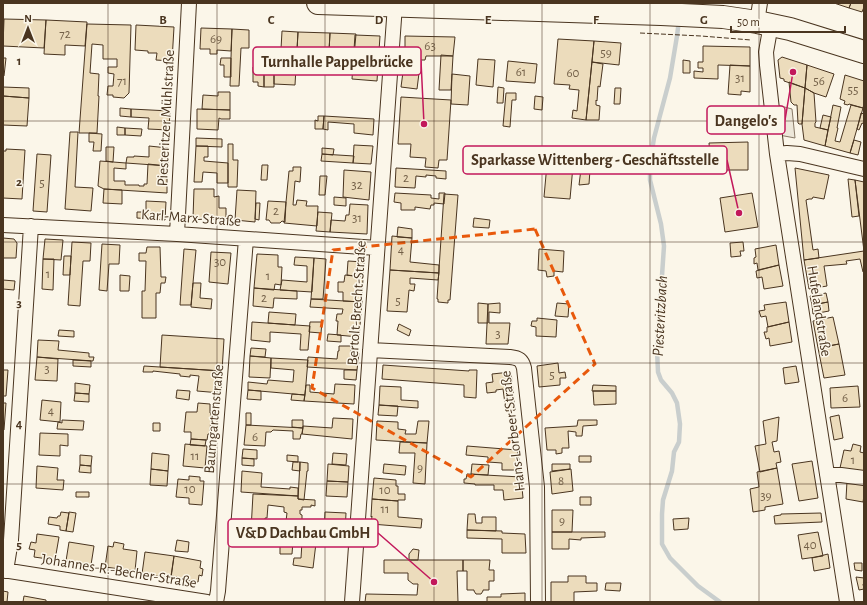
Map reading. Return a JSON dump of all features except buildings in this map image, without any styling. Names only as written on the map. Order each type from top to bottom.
[{"type":"main road","points":[[318,3],[608,8],[661,14],[723,17],[763,16],[804,32],[864,52]]},
{"type":"street","name":"Piesteritzer Mühlstraße","points":[[177,234],[189,3]]},
{"type":"street","name":"Bertolt-Brecht-Straße","points":[[352,602],[395,5]]},
{"type":"street","name":"Hufelandstraße","points":[[763,16],[777,154],[847,602]]},
{"type":"street","points":[[777,154],[800,154],[864,169]]},
{"type":"street","name":"Karl-Marx-Straße","points":[[3,225],[177,234],[377,248]]},
{"type":"street","points":[[4,570],[11,540],[31,226]]},
{"type":"street","name":"Baumgartenstraße","points":[[216,602],[246,239]]},
{"type":"street","name":"Hans-Lorbeer-Straße","points":[[370,350],[510,357],[517,358],[523,363],[538,486],[538,602]]},
{"type":"street","points":[[827,475],[842,475],[864,478]]},
{"type":"street","name":"Johannes-R.-Becher-Straße","points":[[4,570],[207,602]]},
{"type":"highlighted area","points":[[535,229],[595,364],[471,477],[312,388],[333,250]]},
{"type":"shaded area","points":[[777,105],[792,109],[795,138],[779,135]]},
{"type":"waterway","name":"Piesteritzbach","points":[[679,20],[670,78],[654,138],[650,164],[650,180],[661,224],[664,246],[657,350],[658,372],[661,380],[672,393],[677,403],[680,424],[679,442],[674,452],[672,471],[663,500],[662,544],[670,558],[698,586],[720,602]]},
{"type":"fence","points":[[640,33],[751,40]]},
{"type":"place","name":"Dangelo's","points":[[793,72]]},
{"type":"place","name":"Turnhalle Pappelbrücke","points":[[424,124]]},
{"type":"place","name":"Sparkasse Wittenberg - Geschäftsstelle","points":[[739,213]]},
{"type":"place","name":"V&D Dachbau GmbH","points":[[434,582]]}]
